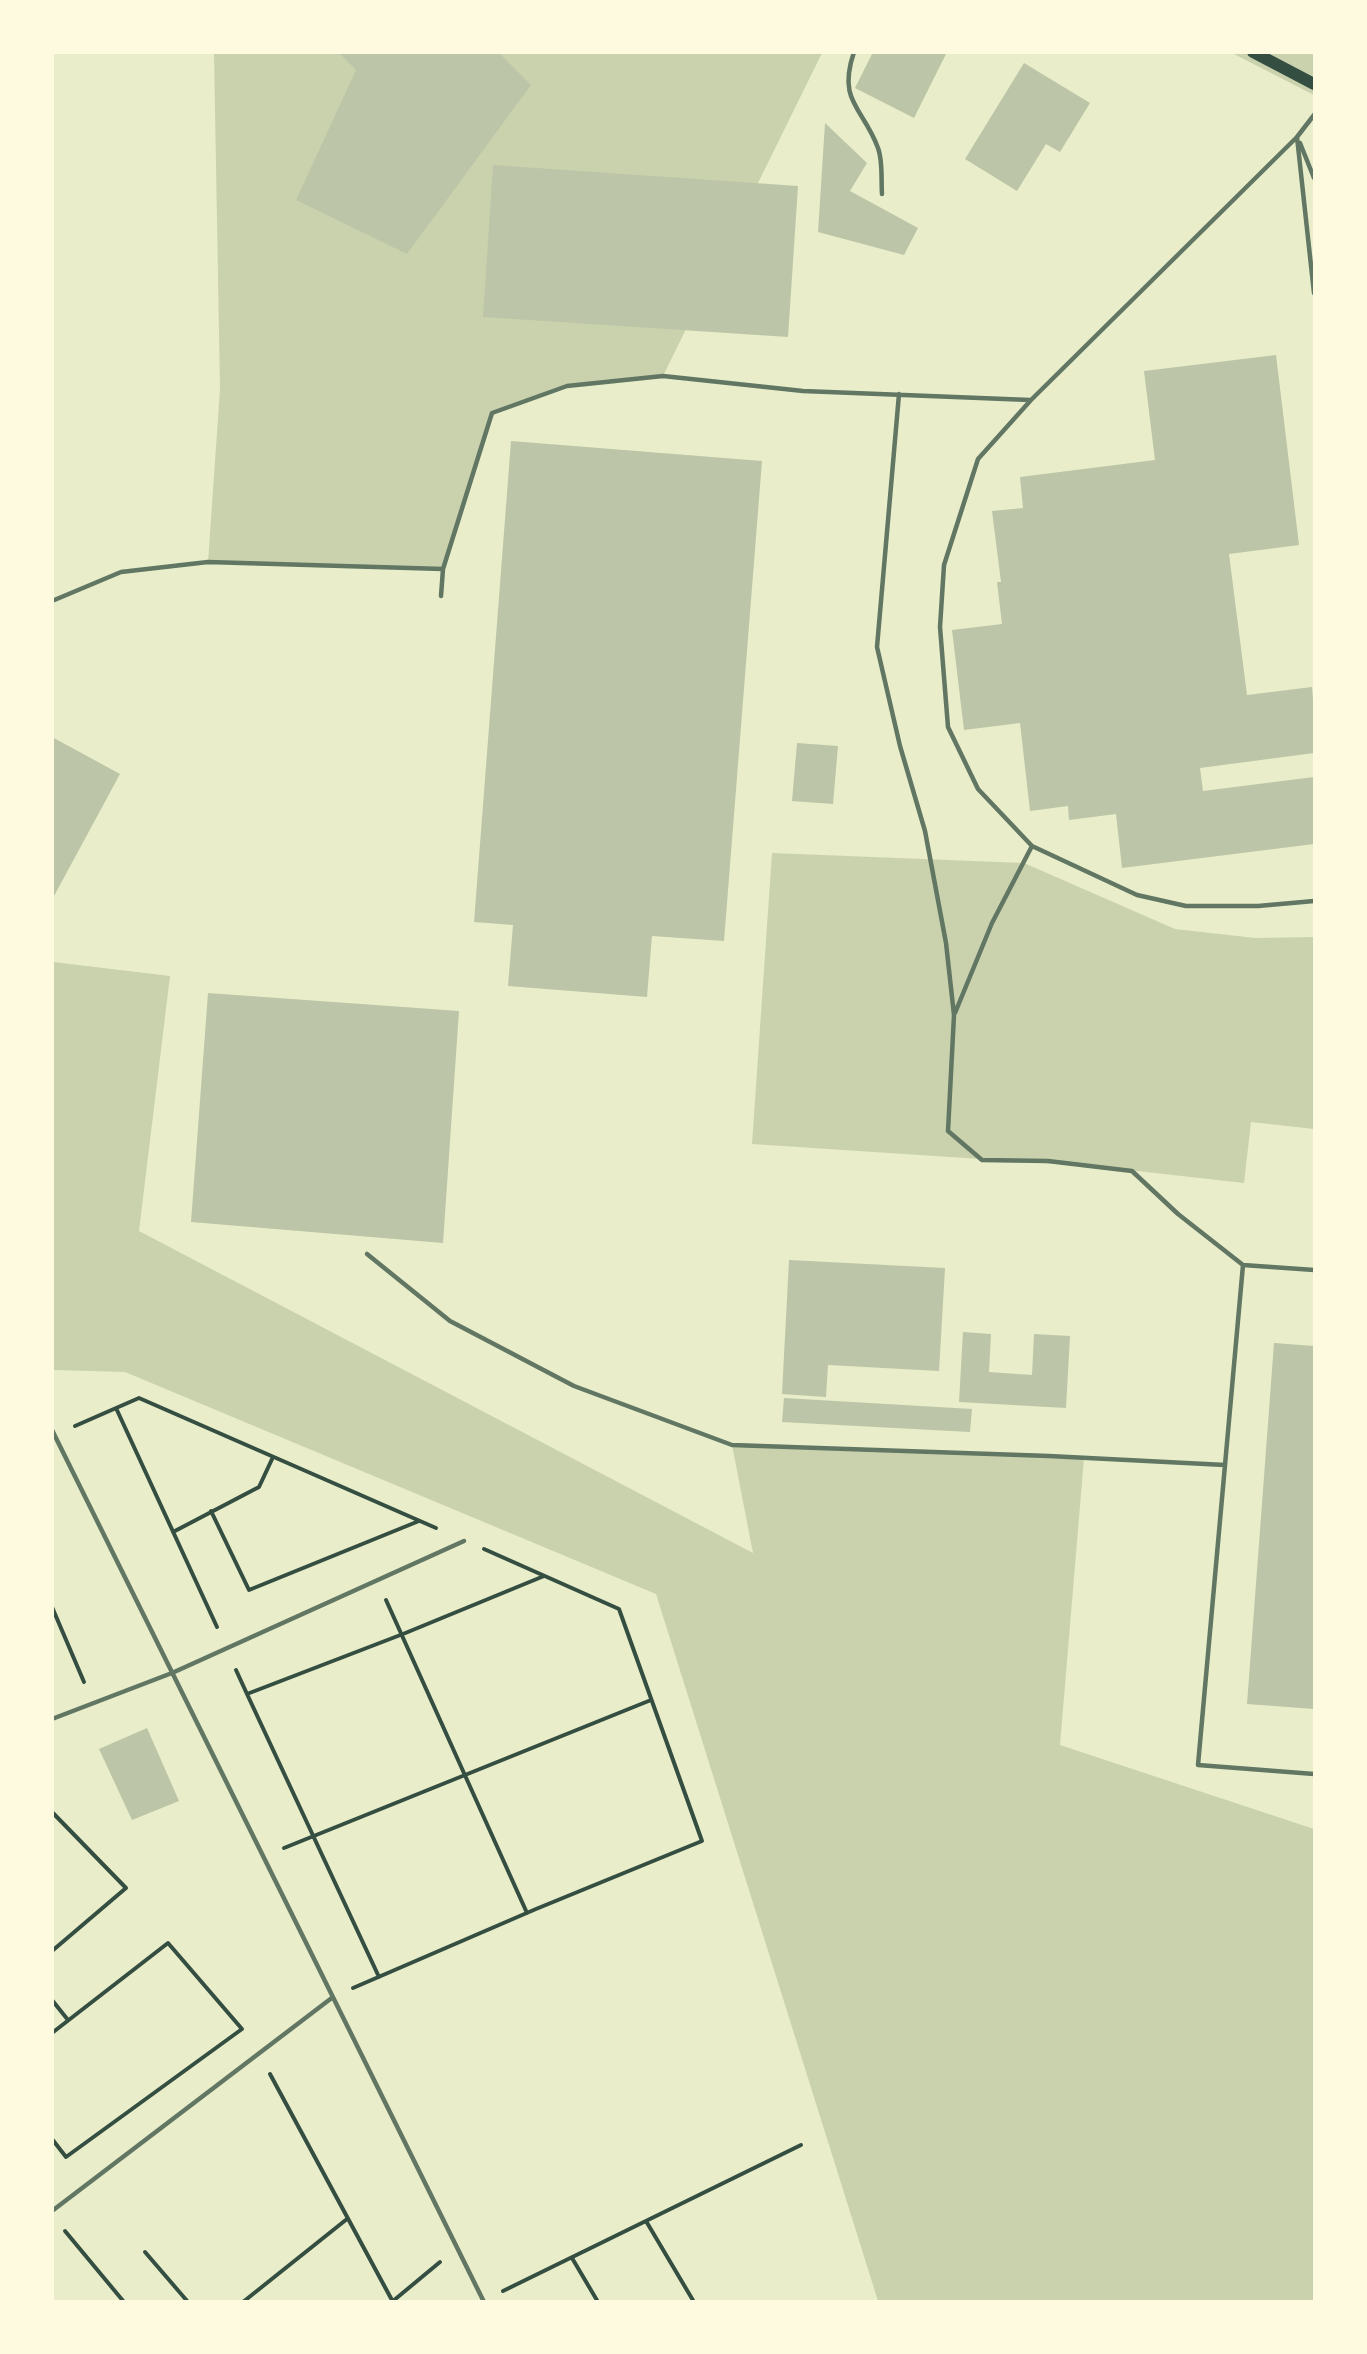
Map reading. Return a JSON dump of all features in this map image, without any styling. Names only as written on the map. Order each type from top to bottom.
[{"type":"main road","points":[[1253,52],[1314,84]]},
{"type":"lane","points":[[854,52],[847,79],[850,98],[878,149],[882,194]]},
{"type":"lane","points":[[1314,115],[1297,137],[1031,400],[978,459],[944,566],[940,627],[948,727],[978,789],[1032,846],[1137,895],[1186,906],[1258,906],[1314,901]]},
{"type":"lane","points":[[1297,137],[1314,178]]},
{"type":"lane","points":[[1297,137],[1314,293]]},
{"type":"lane","points":[[441,596],[443,569],[492,412],[567,386],[663,376],[803,391],[1031,400]]},
{"type":"lane","points":[[899,394],[877,647],[900,746],[925,831],[946,943],[954,1015],[948,1131],[982,1160],[1048,1161],[1132,1171],[1178,1214],[1243,1265],[1314,1270]]},
{"type":"lane","points":[[52,601],[121,572],[208,562],[443,569]]},
{"type":"lane","points":[[954,1015],[992,923],[1032,846]]},
{"type":"lane","points":[[367,1254],[450,1321],[574,1386],[732,1445],[1049,1456],[1225,1465]]},
{"type":"lane","points":[[1243,1265],[1198,1765],[1314,1774]]},
{"type":"lane","points":[[54,1433],[484,2301]]},
{"type":"lane","points":[[52,1719],[172,1673],[464,1541]]},
{"type":"lane","points":[[52,2211],[333,1997]]},
{"type":"path","points":[[54,1433],[139,1398],[619,1609],[702,1841],[527,1913],[333,1997]]},
{"type":"path","points":[[116,1408],[379,1977]]},
{"type":"path","points":[[173,1532],[260,1488],[273,1457]]},
{"type":"path","points":[[212,1511],[249,1590],[419,1521]]},
{"type":"path","points":[[247,1694],[403,1634],[544,1576]]},
{"type":"path","points":[[377,1580],[527,1913]]},
{"type":"path","points":[[53,1608],[85,1686]]},
{"type":"path","points":[[264,1857],[312,1835],[651,1700]]},
{"type":"path","points":[[52,1812],[126,1888],[52,1951]]},
{"type":"path","points":[[52,2033],[168,1943],[242,2029],[66,2157],[52,2139]]},
{"type":"path","points":[[52,2000],[68,2020]]},
{"type":"path","points":[[258,2052],[393,2301],[457,2248]]},
{"type":"path","points":[[484,2301],[801,2145]]},
{"type":"path","points":[[243,2301],[347,2219]]},
{"type":"path","points":[[646,2221],[694,2301]]},
{"type":"path","points":[[60,2225],[124,2301]]},
{"type":"path","points":[[145,2252],[188,2301]]},
{"type":"path","points":[[572,2258],[598,2301]]},
{"type":"green space","points":[[214,53],[822,53],[663,376],[567,386],[492,413],[443,569],[208,562],[220,389]]},
{"type":"green space","points":[[1232,53],[1314,53],[1314,95]]},
{"type":"green space","points":[[772,853],[1024,863],[1175,929],[1255,938],[1314,937],[1314,1129],[1251,1122],[1244,1183],[1102,1167],[752,1144]]},
{"type":"green space","points":[[53,962],[170,976],[139,1231],[753,1553],[732,1445],[1084,1458],[1060,1745],[1314,1829],[1314,2301],[878,2301],[656,1594],[125,1372],[53,1370]]},
{"type":"building","points":[[338,52],[498,52],[531,85],[407,254],[296,200],[356,70]]},
{"type":"building","points":[[873,52],[947,52],[914,118],[855,88]]},
{"type":"building","points":[[1024,63],[1090,103],[1060,152],[1046,144],[1017,191],[965,159]]},
{"type":"building","points":[[825,123],[867,163],[850,191],[918,228],[904,255],[818,232]]},
{"type":"building","points":[[493,165],[798,186],[788,337],[483,317]]},
{"type":"building","points":[[1276,355],[1299,545],[1229,554],[1247,695],[1312,687],[1314,753],[1200,768],[1203,791],[1314,777],[1314,844],[1122,868],[1116,814],[1069,820],[1068,806],[1030,811],[1020,723],[964,730],[952,630],[1002,624],[997,582],[1001,582],[992,511],[1023,508],[1020,477],[1155,460],[1144,371]]},
{"type":"building","points":[[511,441],[762,461],[724,941],[652,936],[647,997],[508,986],[513,925],[474,922]]},
{"type":"building","points":[[52,737],[120,774],[54,896],[52,895]]},
{"type":"building","points":[[797,743],[838,746],[833,804],[792,801]]},
{"type":"building","points":[[208,993],[459,1011],[443,1243],[191,1222]]},
{"type":"building","points":[[789,1260],[945,1268],[939,1371],[828,1365],[826,1397],[782,1394]]},
{"type":"building","points":[[963,1332],[991,1334],[989,1372],[1032,1375],[1034,1334],[1070,1336],[1066,1408],[959,1402]]},
{"type":"building","points":[[1274,1343],[1314,1346],[1314,1709],[1247,1704]]},
{"type":"building","points":[[784,1398],[972,1409],[970,1432],[782,1422]]},
{"type":"building","points":[[147,1728],[179,1801],[132,1820],[99,1749]]}]
